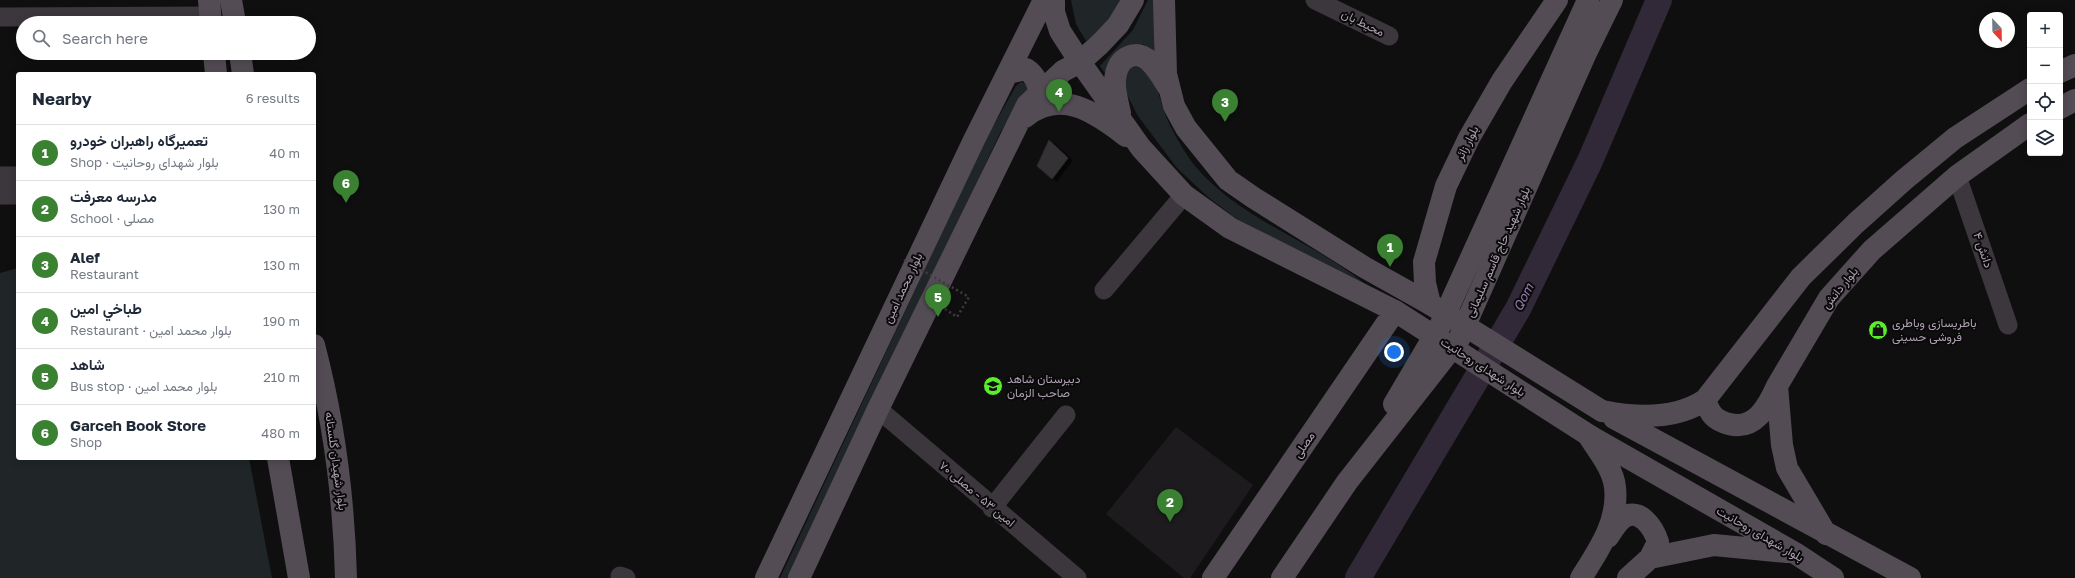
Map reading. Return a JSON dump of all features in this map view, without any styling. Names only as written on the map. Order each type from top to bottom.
[{"type":"main road","points":[[231,0],[234,16]]},
{"type":"main road","name":"بلوار محمد امین","points":[[766,578],[1044,0]]},
{"type":"main road","points":[[1054,0],[1054,12],[1060,31],[1080,62],[1141,148]]},
{"type":"main road","points":[[799,578],[878,410],[1027,105],[1063,71],[1080,62],[1118,25],[1133,0]]},
{"type":"main road","points":[[1164,0],[1166,74],[1171,92]]},
{"type":"main road","name":"بلوار زائر","points":[[1430,304],[1425,283],[1424,262],[1446,186],[1469,138],[1502,81],[1557,0]]},
{"type":"main road","name":"بلوار شهید حاج قاسم سلیمانی","points":[[1282,578],[1347,482],[1440,326],[1588,0]]},
{"type":"main road","name":"بلوار شهید حاج قاسم سلیمانی","points":[[1347,482],[1459,339],[1585,55],[1612,0]]},
{"type":"main road","points":[[1121,119],[1115,81],[1117,68],[1123,59],[1134,54],[1143,57],[1158,71],[1171,92]]},
{"type":"main road","points":[[215,60],[216,72]]},
{"type":"main road","points":[[241,60],[243,72]]},
{"type":"main road","points":[[2063,71],[2075,66]]},
{"type":"main road","points":[[1008,73],[1026,69],[1033,73],[1039,86],[1039,94]]},
{"type":"main road","points":[[1602,411],[1646,417],[1669,414],[1700,403],[1801,277],[1856,223],[1904,180],[1955,138],[2027,91]]},
{"type":"main road","name":"بلوار شهدای روحانیت","points":[[1171,92],[1174,106],[1186,128],[1228,180],[1254,198],[1364,267],[1430,304],[1602,411],[1826,534],[1910,578]]},
{"type":"main road","points":[[2063,106],[2075,100]]},
{"type":"main road","points":[[1015,128],[1020,120],[1042,105],[1062,103],[1073,105],[1090,112],[1110,123],[1141,148]]},
{"type":"main road","name":"بلوار دانش","points":[[1700,403],[1718,421],[1736,426],[1744,425],[1756,419],[1768,404],[1829,298],[1872,250],[1957,176],[2027,126]]},
{"type":"main road","name":"بلوار شهدای روحانیت","points":[[1141,148],[1184,195],[1230,228],[1395,311],[1590,436],[1795,553],[1833,578]]},
{"type":"main road","name":"مصلی","points":[[1213,578],[1395,311]]},
{"type":"main road","name":"بلوار شهیدان گلستانه","points":[[316,354],[332,423],[339,467],[345,533],[346,578]]},
{"type":"main road","points":[[1777,386],[1782,445],[1787,468],[1826,534]]},
{"type":"main road","points":[[1590,436],[1609,470],[1615,487],[1614,509],[1606,540]]},
{"type":"main road","points":[[278,460],[299,578]]},
{"type":"main road","points":[[1581,578],[1606,540],[1624,517],[1633,515],[1643,518],[1652,526],[1658,542],[1650,558],[1628,578]]},
{"type":"main road","points":[[1650,558],[1714,545],[1795,553]]},
{"type":"street","name":"محیط بان","points":[[1315,0],[1389,36]]},
{"type":"street","points":[[52,16],[210,13]]},
{"type":"street","points":[[0,17],[16,17]]},
{"type":"street","points":[[0,176],[16,176]]},
{"type":"street","name":"دانش ۴","points":[[1957,176],[2008,325]]},
{"type":"street","points":[[0,195],[16,195]]},
{"type":"street","points":[[1104,290],[1184,195]]},
{"type":"street","name":"امین ۵۳ - مصلی ۷۰","points":[[878,410],[992,508],[1077,578]]},
{"type":"street","points":[[992,508],[1066,415]]},
{"type":"path","points":[[904,260],[969,297],[958,317]]},
{"type":"shaded area","points":[[1071,0],[1122,0],[1102,30],[1086,41],[1076,24]]},
{"type":"shaded area","points":[[1148,0],[1154,0],[1154,54],[1143,44],[1137,45],[1112,83],[1100,66],[1133,30]]},
{"type":"shaded area","points":[[1133,66],[1141,69],[1150,76],[1157,88],[1167,119],[1180,143],[1195,166],[1214,186],[1235,203],[1258,218],[1352,274],[1373,291],[1237,219],[1208,197],[1177,168],[1138,116],[1124,89],[1126,70]]},
{"type":"shaded area","points":[[1021,82],[1026,84],[1029,89],[1000,133],[793,578],[780,578],[991,130],[1016,86]]},
{"type":"shaded area","points":[[16,269],[16,460],[249,460],[272,578],[0,578],[0,273]]},
{"type":"shaded area","points":[[1176,427],[1253,485],[1190,578],[1184,578],[1106,514]]},
{"type":"building","points":[[1049,140],[1068,158],[1052,179],[1037,166]]},
{"type":"waterway","name":"Qom","points":[[1358,578],[1518,309],[1590,161],[1659,0]]},
{"type":"place","name":"طباخي امين","points":[[1059,112]]},
{"type":"place","name":"Alef","points":[[1225,122]]},
{"type":"place","name":"Garceh Book Store","points":[[346,203]]},
{"type":"place","name":"تعمیرگاه راهبران خودرو","points":[[1390,267]]},
{"type":"place","name":"شاهد","points":[[938,317]]},
{"type":"place","name":"باطریسازی وباطری فروشی حسینی","points":[[1878,330]]},
{"type":"place","name":"دبیرستان شاهد صاحب الزمان","points":[[993,386]]},
{"type":"place","name":"مدرسه معرفت","points":[[1170,522]]}]
